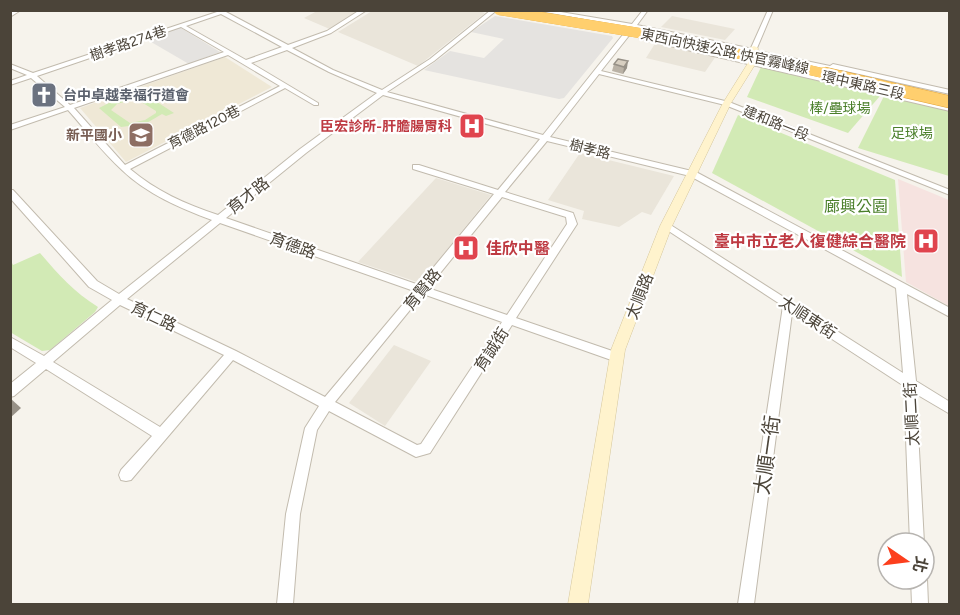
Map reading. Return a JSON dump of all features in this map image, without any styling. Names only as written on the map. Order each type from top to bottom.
[{"type":"highway","points":[[527,10],[950,100]]},
{"type":"highway","points":[[496,11],[544,13]]},
{"type":"street","points":[[10,16],[19,10]]},
{"type":"street","points":[[245,63],[329,33],[365,10]]},
{"type":"street","name":"環中東路三段","points":[[490,10],[631,29]]},
{"type":"street","name":"育賢路","points":[[285,604],[293,514],[311,428],[326,405],[545,138],[646,10]]},
{"type":"street","name":"太順路","points":[[578,604],[617,357],[666,226],[753,55],[771,10]]},
{"type":"street","name":"樹孝路","points":[[223,11],[331,71],[382,93],[545,138],[693,174],[950,314]]},
{"type":"street","name":"樹孝路274巷","points":[[10,81],[223,11]]},
{"type":"street","name":"育才路","points":[[10,392],[120,299],[303,151],[382,93],[432,60],[496,11]]},
{"type":"street","name":"環中東路三段","points":[[544,13],[753,55],[950,100]]},
{"type":"street","name":"環中東路三段","points":[[544,13],[753,55],[950,100]]},
{"type":"street","points":[[181,25],[316,104]]},
{"type":"street","points":[[10,128],[228,53]]},
{"type":"street","name":"育德路","points":[[10,66],[34,74],[125,168],[149,189],[187,208],[617,357]]},
{"type":"street","name":"建和路一段","points":[[597,72],[727,103],[950,194]]},
{"type":"street","name":"育德路120巷","points":[[125,168],[284,86]]},
{"type":"street","points":[[416,167],[499,194]]},
{"type":"street","name":"育仁路","points":[[10,192],[93,284],[232,354],[326,405]]},
{"type":"street","name":"育誠街","points":[[326,405],[416,452],[425,449],[572,224],[570,216],[499,194]]},
{"type":"street","name":"太順東街","points":[[666,226],[950,409]]},
{"type":"street","name":"太順二街","points":[[901,286],[910,384],[916,531]]},
{"type":"street","name":"太順一街","points":[[746,604],[788,305]]},
{"type":"street","points":[[10,340],[161,434]]},
{"type":"street","points":[[126,475],[232,354]]},
{"type":"shaded area","points":[[476,10],[485,13],[418,66],[338,32],[372,11]]},
{"type":"shaded area","points":[[317,11],[363,11],[332,30],[304,18]]},
{"type":"shaded area","points":[[495,16],[613,38],[564,98],[559,99],[424,70],[450,51],[484,58],[504,39],[471,32]]},
{"type":"shaded area","points":[[672,16],[735,29],[725,40],[661,27]]},
{"type":"shaded area","points":[[181,28],[220,52],[189,64],[146,39]]},
{"type":"shaded area","points":[[656,42],[716,56],[705,72],[646,58]]},
{"type":"shaded area","name":"新平國小","points":[[225,57],[272,87],[126,162],[80,108]]},
{"type":"shaded area","points":[[580,153],[674,176],[651,215],[642,212],[619,227],[582,219],[584,211],[548,200]]},
{"type":"shaded area","points":[[436,178],[491,195],[420,283],[358,262]]},
{"type":"shaded area","name":"臺中市立老人復健綜合醫院","points":[[898,179],[949,200],[949,306],[906,282]]},
{"type":"shaded area","points":[[394,345],[431,361],[385,426],[349,403]]},
{"type":"green space","name":"棒/壘球場","points":[[761,67],[880,96],[848,133],[747,97]]},
{"type":"green space","points":[[140,91],[174,113],[166,116],[162,114],[145,124],[121,127],[99,108],[131,97],[129,94]],"holes":[[[138,100],[156,113],[145,120],[130,123],[111,110],[117,104]]]},
{"type":"green space","name":"足球場","points":[[884,96],[949,111],[949,176],[858,148]]},
{"type":"green space","name":"廊興公園","points":[[738,115],[895,180],[902,277],[712,173]]},
{"type":"green space","points":[[40,253],[74,289],[98,307],[50,350],[42,351],[10,332],[11,261],[13,265]]},
{"type":"building","points":[[618,59],[628,61],[624,67],[614,64]]},
{"type":"place","name":"台中卓越幸福行道會","points":[[44,95]]},
{"type":"place","name":"臣宏診所-肝膽腸胃科","points":[[472,126]]},
{"type":"place","name":"新平國小","points":[[141,135]]},
{"type":"place","name":"臺中市立老人復健綜合醫院","points":[[926,241]]},
{"type":"place","name":"佳欣中醫","points":[[466,248]]}]
